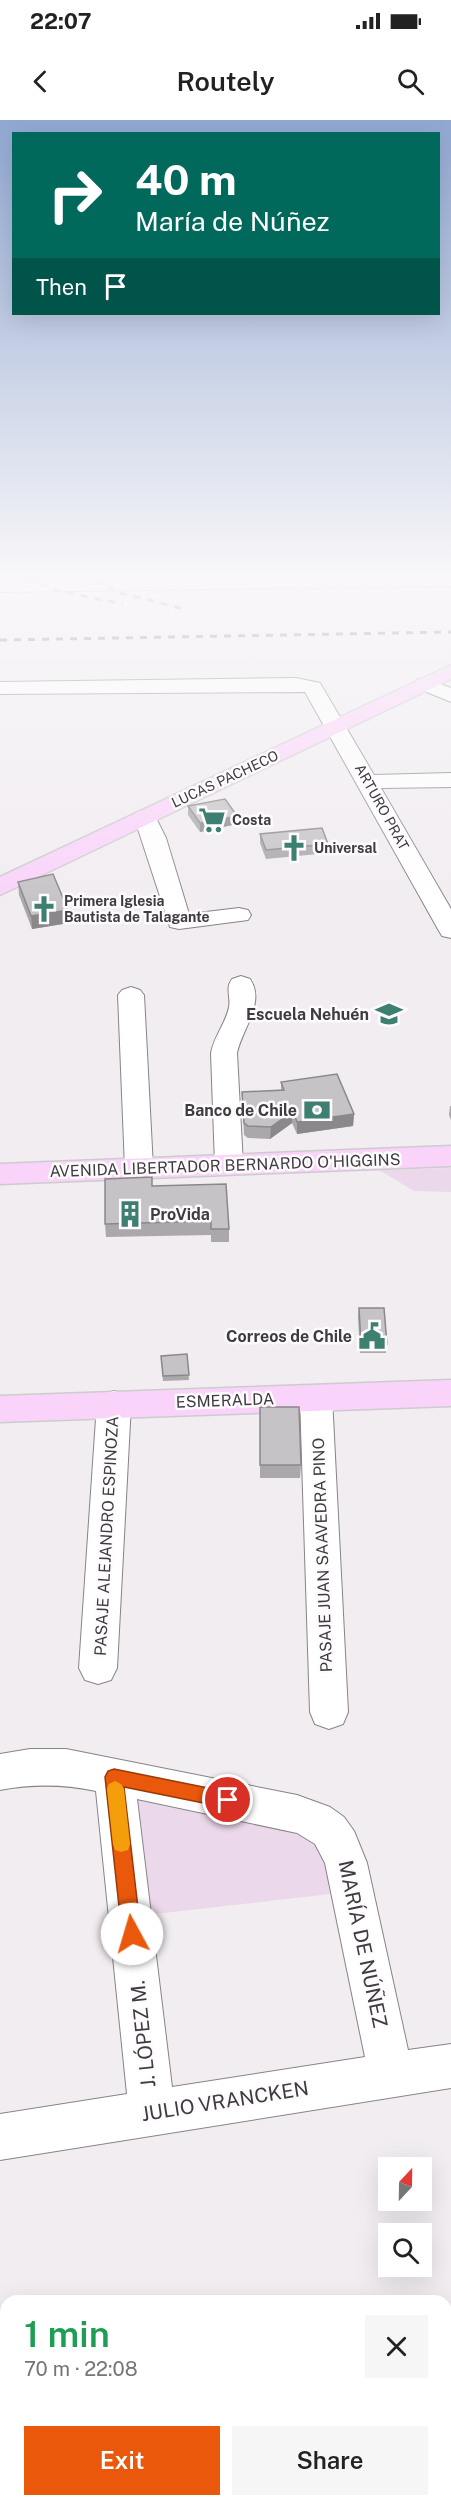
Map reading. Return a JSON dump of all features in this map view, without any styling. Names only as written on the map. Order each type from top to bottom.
[{"type":"main road","name":"LUCAS PACHECO","points":[[0,887],[423,684]]},
{"type":"main road","name":"AVENIDA LIBERTADOR BERNARDO O'HIGGINS","points":[[0,1174],[451,1156]]},
{"type":"main road","name":"ESMERALDA","points":[[0,1409],[451,1393]]},
{"type":"street","points":[[425,684],[451,696]]},
{"type":"street","name":"ARTURO PRAT","points":[[0,688],[310,686],[318,690],[451,931]]},
{"type":"street","points":[[368,782],[451,780]]},
{"type":"street","points":[[145,817],[154,838],[179,922],[239,915]]},
{"type":"street","points":[[230,1165],[224,1053],[226,1042],[242,1007],[241,984]]},
{"type":"street","points":[[131,995],[139,1168]]},
{"type":"street","name":"PASAJE JUAN SAAVEDRA PINO","points":[[315,1397],[329,1712]]},
{"type":"street","name":"PASAJE ALEJANDRO ESPINOZA","points":[[98,1668],[114,1404]]},
{"type":"street","name":"MARÍA DE NÚÑEZ","points":[[0,1772],[30,1767],[66,1767],[308,1816],[326,1827],[335,1836],[346,1863],[390,2076]]},
{"type":"street","name":"J. LÓPEZ M.","points":[[114,1777],[152,2113]]},
{"type":"street","name":"JULIO VRANCKEN","points":[[0,2137],[451,2066]]},
{"type":"shaded area","points":[[451,1168],[451,1192],[414,1191],[379,1170]]},
{"type":"shaded area","points":[[130,1787],[311,1831],[325,1853],[330,1894],[146,1915]]},
{"type":"building","points":[[225,799],[237,816],[200,823],[188,806]]},
{"type":"building","points":[[322,828],[328,844],[266,850],[260,834]]},
{"type":"building","points":[[53,874],[68,910],[31,916],[18,882]]},
{"type":"building","points":[[337,1074],[354,1114],[297,1122],[293,1111],[271,1127],[248,1126],[244,1123],[242,1092],[284,1090],[281,1082]]},
{"type":"building","points":[[152,1177],[152,1186],[226,1184],[229,1229],[211,1229],[211,1221],[105,1224],[105,1179]]},
{"type":"building","name":"Correos de Chile","points":[[359,1308],[384,1308],[387,1344],[361,1344]]},
{"type":"building","points":[[187,1354],[189,1375],[163,1376],[161,1356]]},
{"type":"building","points":[[260,1407],[299,1407],[301,1465],[260,1465]]},
{"type":"slow traffic","points":[[115,1789],[121,1844]]},
{"type":"place","name":"Costa","points":[[212,820]]},
{"type":"place","name":"Universal","points":[[294,848]]},
{"type":"place","name":"Primera Iglesia Bautista de Talagante","points":[[44,909]]},
{"type":"place","name":"Escuela Nehuén","points":[[389,1014]]},
{"type":"place","name":"Banco de Chile","points":[[317,1110]]},
{"type":"place","name":"ProVida","points":[[130,1214]]},
{"type":"place","name":"Correos de Chile","points":[[372,1336]]},
{"type":"route","points":[[132,1934],[114,1777],[228,1800]]}]
